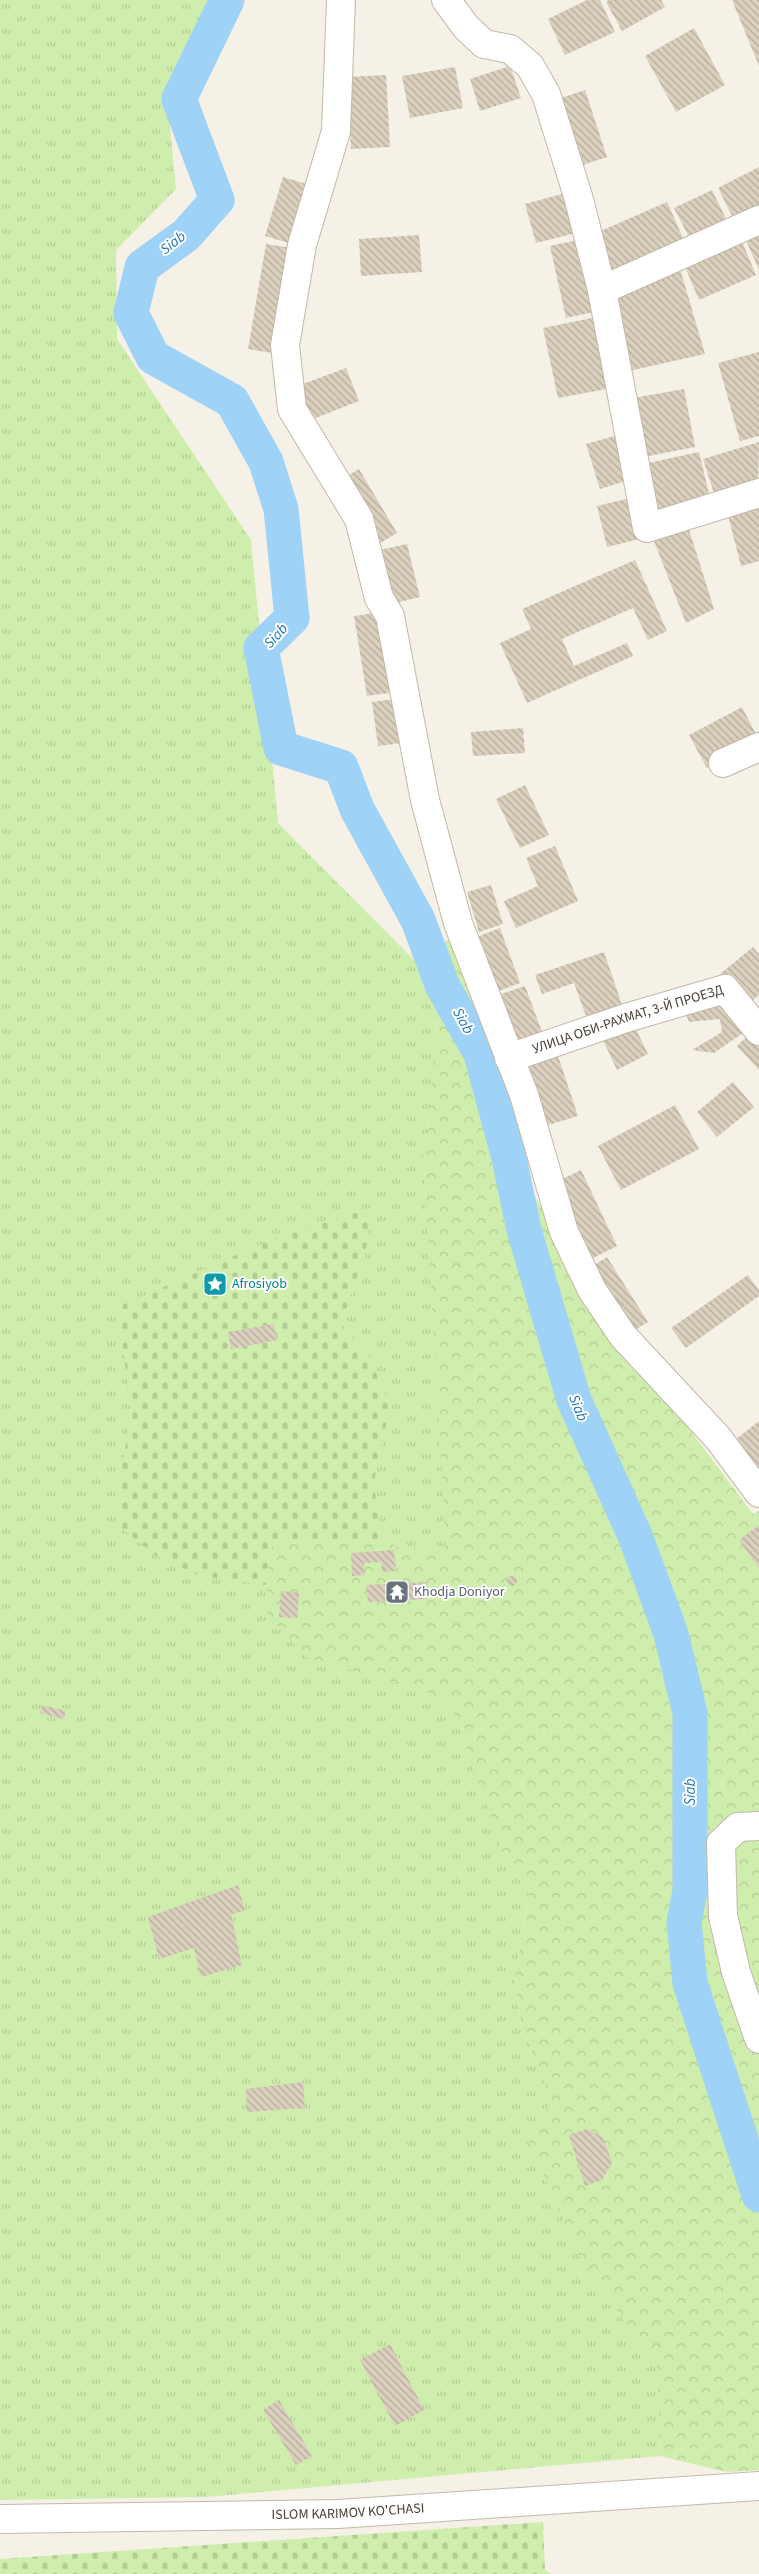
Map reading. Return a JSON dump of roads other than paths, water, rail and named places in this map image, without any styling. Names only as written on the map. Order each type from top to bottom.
[{"type":"street","points":[[341,0],[336,131],[302,245],[285,345],[292,409],[359,519],[379,598],[390,616],[425,800],[458,923],[524,1095],[564,1232],[592,1290],[623,1336],[718,1438],[759,1492]]},
{"type":"street","points":[[446,0],[466,26],[484,44],[510,49],[530,66],[546,94],[578,196],[602,290],[647,528],[759,493]]},
{"type":"street","points":[[602,290],[759,220]]},
{"type":"street","points":[[722,763],[759,747]]},
{"type":"street","name":"УЛИЦА ОБИ-РАХМАТ, 3-Й ПРОЕЗД","points":[[509,1058],[626,1018],[725,989],[759,1031]]},
{"type":"street","points":[[759,1826],[738,1827],[722,1843],[723,1916],[736,1972],[759,2039]]},
{"type":"street","name":"ISLOM KARIMOV KO'CHASI","points":[[0,2519],[338,2514],[693,2488],[759,2486]]},
{"type":"waterway","name":"Siab","points":[[227,0],[179,99],[217,200],[186,235],[142,267],[131,313],[153,357],[232,401],[266,462],[281,509],[292,618],[261,648],[281,748],[341,767],[357,809],[418,920],[442,985],[481,1054],[509,1158],[524,1230],[574,1400],[636,1538],[671,1634],[690,1713],[690,1891],[684,1922],[690,1983],[759,2195]]},
{"type":"place","name":"Afrosiyob","points":[[215,1284]]},
{"type":"place","name":"Khodja Doniyor","points":[[397,1592]]}]
